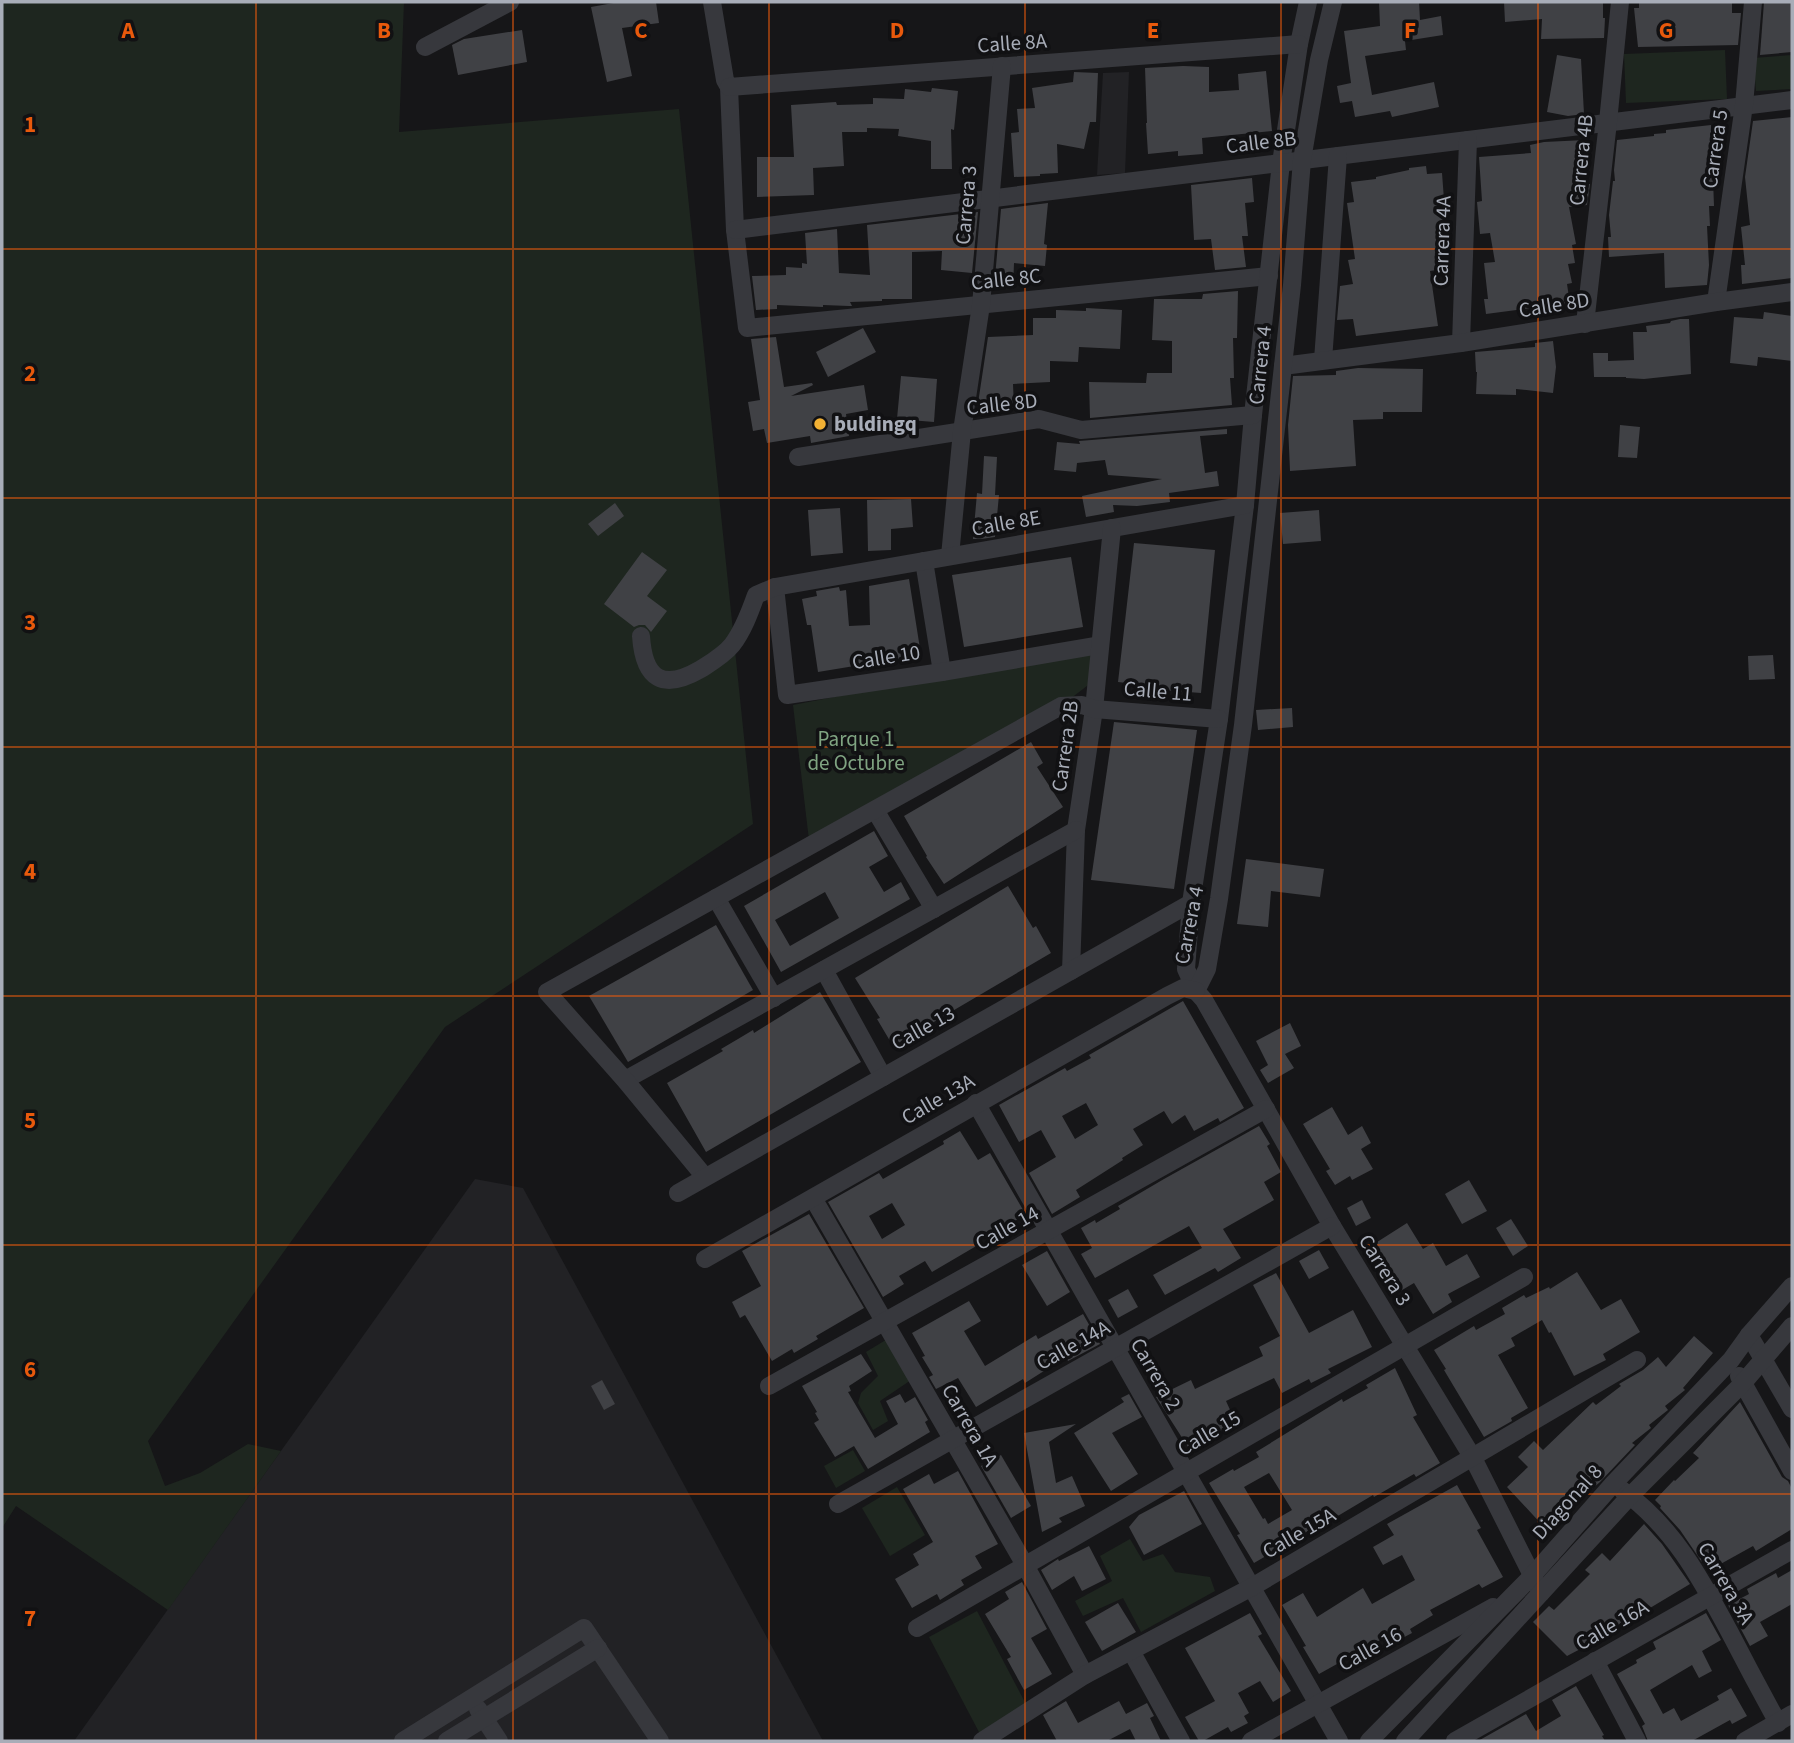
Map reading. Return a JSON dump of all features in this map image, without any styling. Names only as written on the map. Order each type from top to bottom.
[{"type":"street","points":[[425,47],[510,2]]},
{"type":"street","points":[[712,2],[725,80],[729,87],[735,230]]},
{"type":"street","name":"Carrera 4","points":[[1196,991],[1186,969],[1191,904],[1219,719],[1245,505],[1281,163],[1308,2]]},
{"type":"street","name":"Carrera 4","points":[[1196,991],[1207,969],[1243,726],[1283,366],[1302,160],[1332,2]]},
{"type":"street","name":"Carrera 4B","points":[[1585,324],[1619,2]]},
{"type":"street","name":"Carrera 5","points":[[1716,302],[1744,106],[1753,2]]},
{"type":"street","name":"Calle 8A","points":[[729,87],[1299,44]]},
{"type":"street","name":"Carrera 3","points":[[950,556],[962,431],[981,305],[1002,66]]},
{"type":"street","name":"Calle 8B","points":[[735,230],[1792,100]]},
{"type":"street","name":"Carrera 4A","points":[[1461,343],[1468,140]]},
{"type":"street","points":[[1323,360],[1338,156]]},
{"type":"street","name":"Calle 8C","points":[[735,230],[747,328],[1269,276]]},
{"type":"street","name":"Calle 8D","points":[[1283,366],[1461,343],[1792,292]]},
{"type":"street","name":"Calle 8D","points":[[798,457],[1039,419],[1081,430],[1253,415]]},
{"type":"street","name":"Calle 8E","points":[[775,587],[1245,505]]},
{"type":"street","name":"Carrera 2B","points":[[1071,971],[1076,830],[1094,709],[1112,528]]},
{"type":"street","points":[[924,561],[943,672]]},
{"type":"street","points":[[641,636],[642,655],[649,670],[659,679],[673,681],[687,676],[720,657],[731,646],[756,596],[775,587]]},
{"type":"street","name":"Calle 10","points":[[775,587],[787,695],[1100,645]]},
{"type":"street","name":"Calle 11","points":[[625,1080],[547,992],[1062,706],[1082,705],[1094,709],[1219,719]]},
{"type":"street","points":[[875,810],[934,909]]},
{"type":"street","points":[[705,1177],[625,1080],[1076,830]]},
{"type":"street","points":[[716,898],[774,998]]},
{"type":"street","name":"Calle 13","points":[[678,1193],[1191,904]]},
{"type":"street","points":[[824,970],[883,1077]]},
{"type":"street","name":"Calle 13A","points":[[705,1259],[1167,996],[1183,988],[1196,991]]},
{"type":"street","name":"Carrera 3","points":[[1196,991],[1204,1000],[1332,1226],[1473,1458],[1541,1593]]},
{"type":"street","name":"Carrera 2","points":[[976,1103],[1339,1741]]},
{"type":"street","name":"Calle 14","points":[[769,1386],[1266,1109]]},
{"type":"street","name":"Carrera 1A","points":[[813,1198],[1086,1675]]},
{"type":"street","name":"Calle 14A","points":[[838,1504],[1332,1226]]},
{"type":"street","name":"Calle 15","points":[[917,1628],[1524,1278]]},
{"type":"street","name":"Diagonal 8","points":[[1369,1741],[1532,1576],[1613,1484],[1731,1360],[1792,1286]]},
{"type":"street","name":"Diagonal 8","points":[[1405,1741],[1630,1496],[1742,1384],[1792,1326]]},
{"type":"street","points":[[1749,1335],[1792,1409]]},
{"type":"street","name":"Calle 15A","points":[[982,1741],[1086,1675],[1252,1587],[1637,1360]]},
{"type":"street","points":[[1731,1360],[1792,1471]]},
{"type":"street","name":"Carrera 3A","points":[[1613,1484],[1657,1520],[1687,1556],[1785,1718]]},
{"type":"street","name":"Calle 16A","points":[[1455,1741],[1792,1550]]},
{"type":"street","name":"Calle 16","points":[[1251,1741],[1511,1597]]},
{"type":"street","points":[[403,1741],[584,1628],[660,1741]]},
{"type":"street","points":[[447,1741],[468,1736],[484,1719],[598,1648]]},
{"type":"street","points":[[1131,1651],[1181,1741]]},
{"type":"street","points":[[1595,1661],[1637,1741]]},
{"type":"street","points":[[471,1699],[499,1741]]},
{"type":"street","points":[[452,1711],[468,1736]]},
{"type":"street","points":[[1745,1741],[1785,1718]]},
{"type":"shaded area","points":[[1129,72],[1125,173],[1097,175],[1103,73]]},
{"type":"shaded area","points":[[475,1179],[523,1188],[823,1741],[74,1741]]},
{"type":"green space","points":[[2,2],[404,2],[399,132],[679,109],[753,824],[445,1027],[148,1441],[165,1486],[200,1473],[248,1444],[281,1451],[168,1610],[16,1506],[2,1528]]},
{"type":"green space","points":[[1725,50],[1727,99],[1626,103],[1624,54]]},
{"type":"green space","points":[[1792,55],[1792,89],[1756,91],[1753,58]]},
{"type":"green space","name":"Parque 1 de Octubre","points":[[1100,645],[1096,679],[1061,706],[809,840],[793,705]]},
{"type":"green space","points":[[889,1338],[911,1380],[880,1401],[888,1421],[873,1430],[858,1403],[861,1393],[878,1376],[866,1352]]},
{"type":"green space","points":[[853,1450],[865,1471],[836,1488],[824,1466]]},
{"type":"green space","points":[[897,1487],[925,1535],[890,1556],[862,1508]]},
{"type":"green space","points":[[1130,1539],[1143,1561],[1163,1554],[1175,1572],[1210,1577],[1215,1591],[1141,1632],[1123,1598],[1083,1616],[1075,1601],[1112,1581],[1100,1556]]},
{"type":"green space","points":[[977,1611],[1028,1708],[980,1734],[929,1637]]},
{"type":"building","points":[[619,2],[656,2],[659,23],[622,28],[632,76],[607,82],[591,7]]},
{"type":"building","points":[[1379,2],[1419,2],[1420,20],[1441,16],[1443,35],[1405,41],[1406,50],[1365,56],[1372,95],[1434,82],[1439,107],[1392,117],[1390,111],[1355,117],[1352,101],[1340,103],[1337,86],[1351,83],[1344,31],[1380,26]]},
{"type":"building","points":[[1504,2],[1603,2],[1604,38],[1541,39],[1542,19],[1505,22]]},
{"type":"building","points":[[1639,2],[1732,2],[1732,13],[1741,13],[1738,45],[1638,47],[1634,8],[1639,8]]},
{"type":"building","points":[[1764,2],[1792,2],[1792,52],[1760,55]]},
{"type":"building","points":[[522,30],[527,62],[458,75],[452,45],[464,39]]},
{"type":"building","points":[[1557,55],[1581,59],[1584,114],[1568,116],[1547,112]]},
{"type":"building","points":[[1209,67],[1209,92],[1239,90],[1238,74],[1266,71],[1272,131],[1202,138],[1203,154],[1178,156],[1178,151],[1148,154],[1145,68]]},
{"type":"building","points":[[1074,72],[1098,73],[1096,122],[1090,122],[1084,149],[1057,144],[1058,173],[1014,177],[1011,133],[1019,132],[1017,109],[1035,108],[1032,88],[1073,82]]},
{"type":"building","points":[[932,88],[958,91],[954,130],[951,129],[952,169],[931,169],[931,141],[898,136],[899,129],[867,128],[867,132],[842,132],[844,166],[813,168],[814,195],[757,197],[757,157],[794,157],[791,105],[836,102],[837,105],[873,104],[873,98],[904,99],[905,89],[931,92]]},
{"type":"building","points":[[1792,117],[1792,278],[1742,284],[1741,265],[1745,265],[1741,227],[1750,225],[1745,177],[1753,121]]},
{"type":"building","points":[[1711,125],[1714,206],[1709,206],[1710,226],[1707,226],[1707,285],[1665,288],[1664,253],[1609,257],[1609,215],[1615,181],[1617,140],[1654,136],[1666,133],[1666,130]]},
{"type":"building","points":[[1585,140],[1587,184],[1590,184],[1587,205],[1569,207],[1576,244],[1572,245],[1575,263],[1568,264],[1572,283],[1567,284],[1570,304],[1486,314],[1484,299],[1488,299],[1484,263],[1495,262],[1490,233],[1480,234],[1477,202],[1482,201],[1479,157],[1531,153],[1530,145],[1544,142]]},
{"type":"building","points":[[1426,166],[1427,174],[1442,173],[1446,226],[1442,227],[1450,268],[1430,271],[1438,326],[1356,336],[1353,319],[1337,320],[1340,286],[1353,284],[1348,260],[1355,259],[1347,203],[1354,202],[1351,182],[1376,179],[1409,168]]},
{"type":"building","points":[[1252,178],[1254,202],[1245,203],[1248,236],[1242,236],[1246,267],[1215,270],[1211,239],[1194,240],[1191,185]]},
{"type":"building","points":[[1048,203],[1045,266],[1014,263],[1013,289],[994,289],[1001,209]]},
{"type":"building","points":[[978,212],[972,273],[941,270],[942,251],[912,252],[912,299],[850,302],[852,306],[777,305],[777,309],[756,310],[752,276],[786,275],[786,267],[802,268],[802,263],[807,264],[805,233],[837,229],[839,273],[870,275],[867,225]]},
{"type":"building","points":[[1238,291],[1237,338],[1233,338],[1234,378],[1230,378],[1232,405],[1090,418],[1089,382],[1146,383],[1147,373],[1172,373],[1172,341],[1152,340],[1154,299],[1202,299],[1203,294]]},
{"type":"building","points":[[1086,308],[1122,310],[1120,349],[1079,347],[1078,362],[1050,361],[1050,382],[1013,384],[1014,408],[977,410],[988,337],[1033,335],[1033,318],[1056,318],[1056,310],[1086,311]]},
{"type":"building","points":[[1764,312],[1792,316],[1792,361],[1758,357],[1757,366],[1730,363],[1734,317],[1763,319]]},
{"type":"building","points":[[1689,319],[1691,374],[1644,379],[1594,377],[1593,353],[1608,353],[1608,361],[1634,360],[1633,332],[1647,332],[1646,326]]},
{"type":"building","points":[[863,328],[876,352],[828,377],[816,352]]},
{"type":"building","points":[[776,337],[784,387],[813,385],[791,396],[864,385],[868,410],[846,414],[849,436],[811,443],[810,436],[767,443],[764,429],[753,431],[748,402],[760,400],[751,339]]},
{"type":"building","points":[[1553,341],[1556,367],[1553,393],[1516,389],[1516,395],[1476,394],[1475,352],[1535,347],[1535,343]]},
{"type":"building","points":[[1358,368],[1423,369],[1422,412],[1383,412],[1383,419],[1353,420],[1356,466],[1290,471],[1288,425],[1293,376],[1336,375],[1336,371]]},
{"type":"building","points":[[901,376],[937,379],[934,422],[897,419]]},
{"type":"building","points":[[1620,425],[1640,427],[1637,458],[1618,457]]},
{"type":"building","points":[[1227,429],[1227,434],[1200,436],[1205,473],[1217,471],[1219,486],[1169,493],[1170,502],[1137,506],[1113,505],[1114,512],[1086,517],[1082,496],[1162,479],[1108,475],[1105,460],[1077,463],[1076,472],[1054,470],[1057,442],[1080,444],[1079,441]]},
{"type":"building","points":[[984,456],[997,457],[995,495],[999,495],[995,537],[973,539],[977,493],[982,494]]},
{"type":"building","points":[[911,499],[913,527],[891,529],[891,550],[868,551],[867,500]]},
{"type":"building","points":[[615,503],[624,516],[598,536],[588,524]]},
{"type":"building","points":[[840,508],[843,553],[811,556],[808,510]]},
{"type":"building","points":[[1319,510],[1321,541],[1283,544],[1280,513]]},
{"type":"building","points":[[1134,543],[1215,550],[1201,693],[1162,690],[1162,687],[1118,682]]},
{"type":"building","points":[[642,552],[667,570],[647,596],[667,611],[651,632],[645,625],[634,627],[604,604]]},
{"type":"building","points":[[1071,557],[1083,627],[964,647],[952,575]]},
{"type":"building","points":[[909,579],[921,655],[818,672],[811,625],[807,625],[802,599],[817,596],[816,591],[839,587],[840,591],[846,590],[849,626],[870,625],[869,586]]},
{"type":"building","points":[[1773,655],[1775,679],[1749,680],[1748,656]]},
{"type":"building","points":[[1292,708],[1293,727],[1258,730],[1256,710]]},
{"type":"building","points":[[1114,722],[1197,730],[1174,889],[1091,880]]},
{"type":"building","points":[[1031,742],[1043,763],[1037,767],[1063,807],[944,884],[904,816]]},
{"type":"building","points":[[874,831],[888,856],[869,867],[884,892],[901,882],[910,899],[781,972],[744,906]],"holes":[[[825,892],[839,918],[790,946],[775,920]]]},
{"type":"building","points":[[1246,859],[1324,869],[1320,897],[1271,891],[1268,927],[1237,924]]},
{"type":"building","points":[[1008,886],[1051,953],[893,1046],[877,1019],[880,1018],[855,978]]},
{"type":"building","points":[[716,925],[753,990],[628,1062],[589,996]]},
{"type":"building","points":[[820,992],[861,1062],[706,1152],[667,1083]]},
{"type":"building","points":[[1183,1001],[1244,1108],[1220,1122],[1218,1118],[1194,1131],[1185,1115],[1172,1124],[1164,1111],[1133,1129],[1143,1145],[1076,1190],[1080,1197],[1052,1214],[1029,1173],[1056,1157],[1041,1130],[1019,1142],[999,1105],[1065,1068],[1067,1071],[1091,1058],[1089,1055]],"holes":[[[1086,1103],[1098,1125],[1075,1139],[1062,1116]]]},
{"type":"building","points":[[1290,1023],[1301,1046],[1285,1054],[1294,1068],[1268,1083],[1260,1070],[1268,1065],[1256,1041]]},
{"type":"building","points":[[1332,1107],[1348,1135],[1362,1126],[1371,1143],[1361,1149],[1373,1169],[1352,1180],[1350,1176],[1335,1185],[1326,1171],[1330,1169],[1303,1124]]},
{"type":"building","points":[[1259,1126],[1270,1144],[1267,1146],[1281,1172],[1264,1182],[1274,1200],[1223,1229],[1241,1258],[1218,1272],[1215,1268],[1165,1295],[1153,1275],[1202,1248],[1189,1226],[1095,1278],[1081,1254],[1092,1248],[1081,1228],[1095,1220],[1096,1223],[1120,1209],[1118,1206]]},
{"type":"building","points":[[960,1131],[978,1160],[990,1153],[1026,1215],[976,1241],[978,1245],[932,1272],[925,1261],[899,1276],[904,1284],[883,1297],[828,1202],[879,1173],[883,1179],[944,1144],[943,1141]],"holes":[[[892,1203],[905,1225],[882,1239],[869,1216]]]},
{"type":"building","points":[[1469,1180],[1487,1211],[1462,1224],[1445,1194]]},
{"type":"building","points":[[1362,1200],[1371,1218],[1356,1226],[1347,1208]]},
{"type":"building","points":[[809,1214],[864,1308],[816,1336],[818,1339],[794,1353],[792,1349],[772,1361],[745,1315],[740,1318],[732,1302],[761,1286],[742,1251]]},
{"type":"building","points":[[1511,1219],[1528,1246],[1513,1256],[1496,1228]]},
{"type":"building","points":[[1407,1223],[1423,1249],[1433,1243],[1446,1266],[1467,1254],[1480,1277],[1448,1294],[1452,1302],[1433,1314],[1414,1283],[1397,1293],[1384,1272],[1390,1269],[1374,1244]]},
{"type":"building","points":[[1319,1250],[1329,1268],[1309,1279],[1299,1261]]},
{"type":"building","points":[[1047,1251],[1070,1292],[1047,1306],[1022,1265]]},
{"type":"building","points":[[1577,1272],[1601,1310],[1621,1299],[1640,1332],[1603,1354],[1606,1360],[1574,1376],[1542,1320],[1511,1338],[1515,1346],[1498,1355],[1528,1408],[1484,1437],[1434,1350],[1474,1326],[1476,1330],[1505,1314],[1502,1308],[1524,1295],[1526,1298],[1549,1287],[1550,1289]]},
{"type":"building","points":[[1276,1273],[1309,1333],[1353,1310],[1372,1347],[1328,1369],[1331,1373],[1311,1383],[1309,1379],[1282,1393],[1274,1378],[1226,1401],[1236,1423],[1188,1447],[1156,1397],[1191,1380],[1195,1389],[1263,1356],[1259,1347],[1280,1336],[1253,1285]]},
{"type":"building","points":[[1128,1289],[1138,1307],[1118,1318],[1108,1300]]},
{"type":"building","points":[[969,1301],[981,1321],[964,1331],[985,1366],[1036,1335],[1038,1339],[1083,1314],[1100,1344],[1068,1361],[1066,1357],[1025,1383],[1023,1379],[976,1407],[958,1378],[936,1389],[929,1377],[933,1375],[922,1357],[925,1356],[912,1333]]},
{"type":"building","points":[[1694,1336],[1713,1353],[1683,1388],[1685,1390],[1665,1406],[1668,1410],[1632,1443],[1635,1445],[1600,1482],[1545,1528],[1507,1487],[1528,1467],[1518,1457],[1534,1441],[1543,1450],[1593,1402],[1596,1405],[1621,1386],[1619,1384],[1643,1370],[1658,1357],[1666,1367]]},
{"type":"building","points":[[861,1354],[872,1371],[849,1386],[851,1391],[848,1392],[875,1438],[898,1424],[886,1401],[900,1394],[905,1403],[915,1397],[928,1420],[925,1422],[930,1432],[868,1469],[854,1446],[835,1457],[814,1423],[819,1420],[815,1413],[817,1412],[802,1386]]},
{"type":"building","points":[[1395,1368],[1417,1415],[1413,1417],[1440,1463],[1416,1477],[1414,1474],[1374,1497],[1373,1495],[1254,1563],[1209,1483],[1259,1457],[1256,1452],[1342,1399],[1343,1402],[1368,1388],[1366,1385]],"holes":[[[1269,1473],[1292,1510],[1268,1524],[1244,1487]]]},
{"type":"building","points":[[602,1380],[615,1404],[604,1410],[591,1386]]},
{"type":"building","points":[[1129,1394],[1142,1417],[1112,1433],[1138,1474],[1111,1491],[1074,1433],[1124,1402],[1121,1398]]},
{"type":"building","points":[[1740,1402],[1782,1477],[1792,1489],[1792,1529],[1756,1551],[1753,1546],[1708,1571],[1655,1500],[1699,1458],[1693,1453]]},
{"type":"building","points":[[1076,1424],[1049,1442],[1056,1483],[1072,1476],[1085,1506],[1059,1518],[1062,1522],[1042,1532],[1024,1433]]},
{"type":"building","points":[[1001,1455],[1031,1506],[1011,1518],[981,1466]]},
{"type":"building","points":[[958,1471],[998,1544],[975,1556],[982,1568],[961,1580],[964,1585],[940,1600],[937,1594],[912,1608],[895,1579],[919,1565],[913,1554],[933,1542],[903,1489],[929,1474],[934,1484]]},
{"type":"building","points":[[1457,1485],[1481,1528],[1477,1530],[1503,1577],[1482,1588],[1479,1584],[1430,1610],[1433,1615],[1410,1629],[1412,1633],[1395,1642],[1391,1634],[1319,1674],[1282,1605],[1303,1593],[1317,1617],[1363,1588],[1372,1604],[1415,1580],[1402,1555],[1383,1565],[1373,1547],[1394,1535],[1387,1524]]},
{"type":"building","points":[[1184,1491],[1202,1524],[1144,1555],[1129,1527],[1139,1515]]},
{"type":"building","points":[[1644,1524],[1662,1544],[1690,1584],[1567,1656],[1533,1622],[1549,1606],[1554,1610],[1590,1574],[1585,1570],[1602,1553],[1610,1561]]},
{"type":"building","points":[[1089,1546],[1106,1579],[1082,1591],[1074,1576],[1052,1590],[1041,1570],[1058,1559],[1059,1561]]},
{"type":"building","points":[[1792,1570],[1792,1604],[1760,1622],[1768,1636],[1750,1646],[1728,1605],[1749,1594],[1747,1589],[1776,1573],[1778,1578]]},
{"type":"building","points":[[1022,1582],[1047,1629],[1031,1638],[1052,1674],[1024,1690],[1007,1659],[1011,1657],[985,1614],[1009,1599],[1005,1592]]},
{"type":"building","points":[[1118,1603],[1136,1632],[1102,1651],[1085,1622]]},
{"type":"building","points":[[1250,1613],[1262,1634],[1258,1636],[1291,1691],[1273,1702],[1260,1681],[1238,1693],[1249,1713],[1244,1716],[1248,1723],[1231,1732],[1228,1727],[1199,1741],[1185,1717],[1215,1701],[1185,1648]]},
{"type":"building","points":[[1706,1613],[1721,1640],[1702,1651],[1712,1671],[1699,1678],[1692,1665],[1650,1690],[1663,1714],[1674,1708],[1681,1721],[1719,1700],[1717,1696],[1731,1688],[1747,1716],[1732,1724],[1730,1720],[1692,1741],[1648,1741],[1642,1726],[1645,1724],[1617,1674],[1656,1649],[1653,1642]]},
{"type":"building","points":[[1576,1686],[1605,1741],[1478,1741],[1526,1714],[1536,1731],[1561,1716],[1552,1700]]},
{"type":"building","points":[[1066,1701],[1078,1723],[1119,1701],[1126,1714],[1147,1703],[1154,1716],[1150,1718],[1161,1741],[1136,1741],[1130,1729],[1107,1741],[1057,1741],[1043,1715]]},
{"type":"place","name":"buldingq","points":[[820,424]]}]
